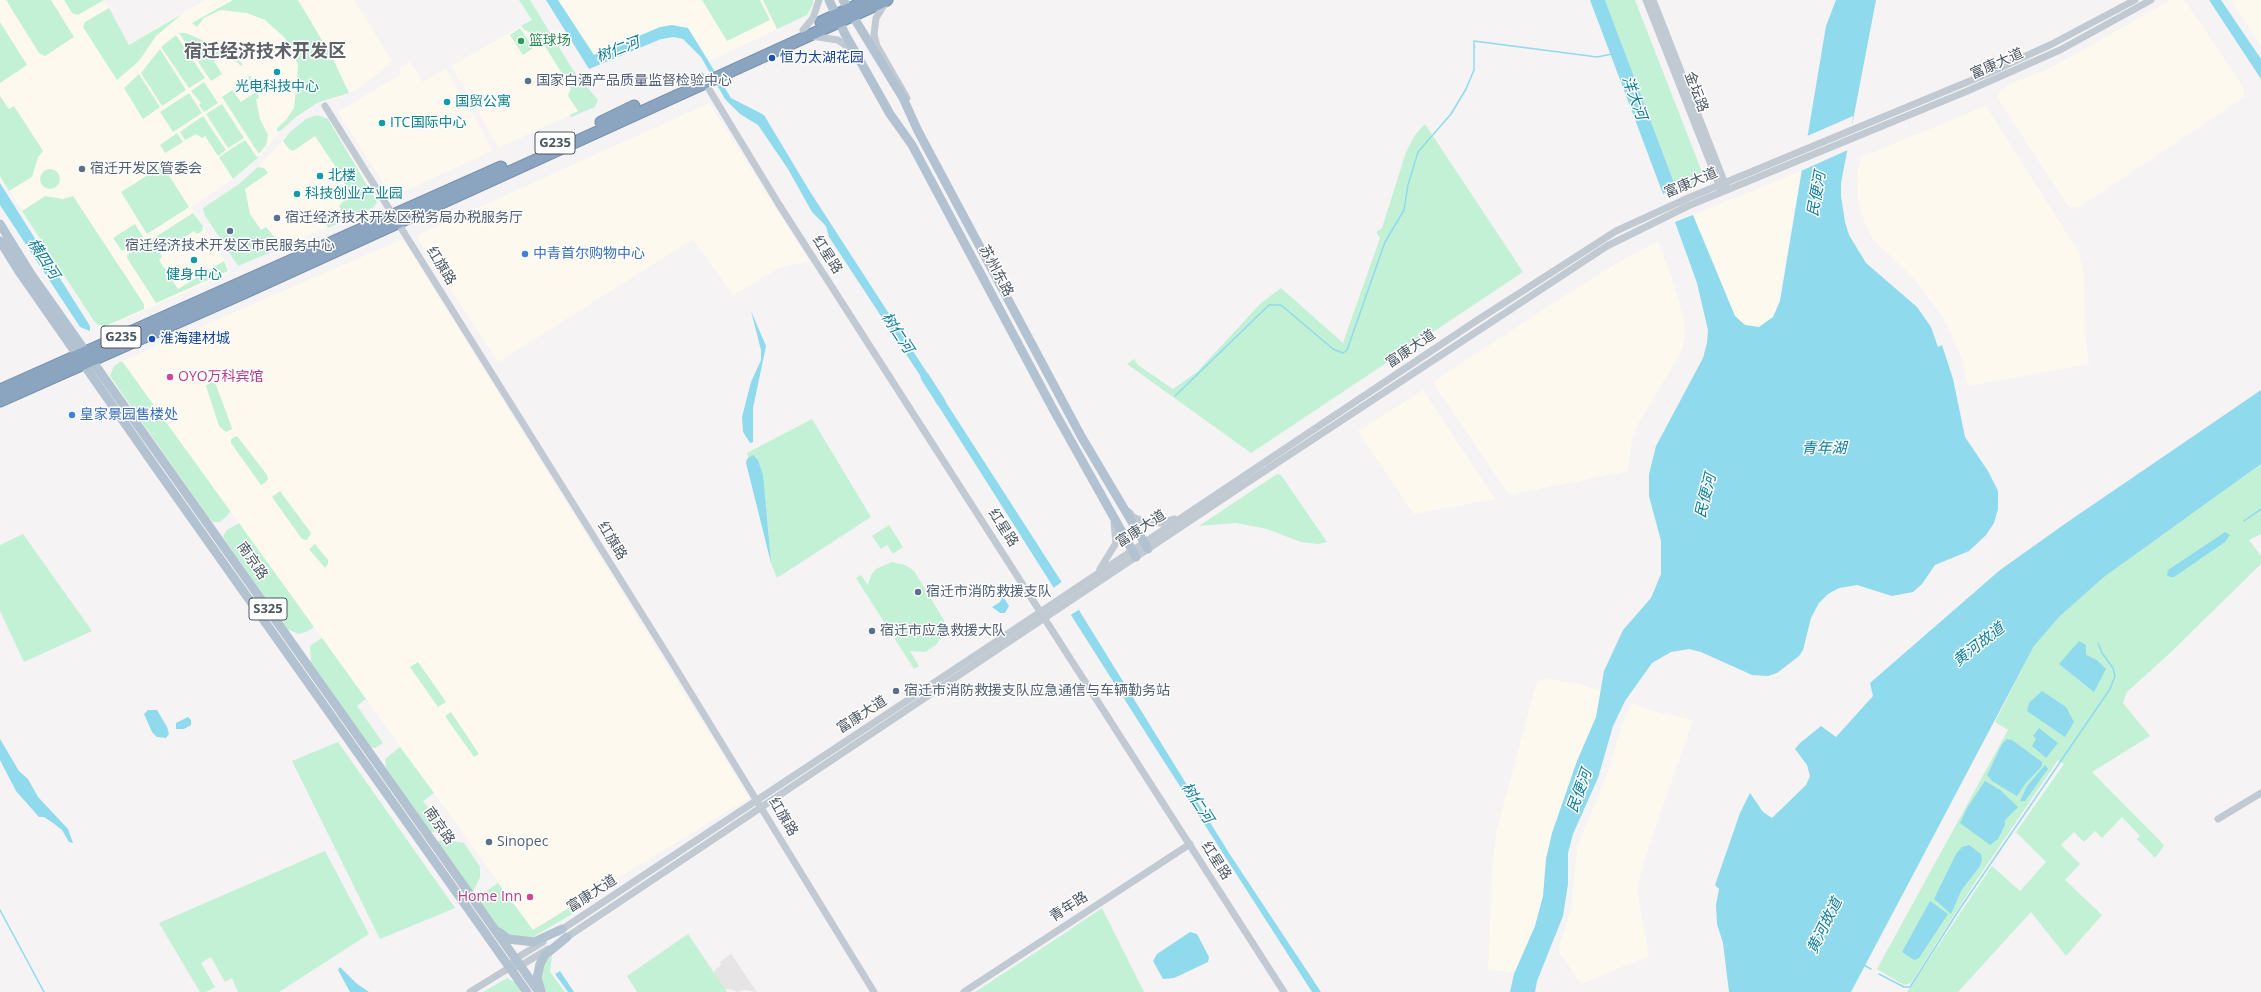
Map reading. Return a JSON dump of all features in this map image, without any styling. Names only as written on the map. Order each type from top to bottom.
[{"type":"highway","name":"G235","points":[[0,390],[85,358],[246,292],[395,218],[838,18],[848,8],[868,0]]},
{"type":"highway","name":"G235","points":[[848,8],[887,0]]},
{"type":"highway","name":"G235","points":[[0,401],[85,358]]},
{"type":"main road","name":"苏州东路","points":[[828,0],[890,114],[912,145],[1053,409],[1110,507],[1134,554]]},
{"type":"main road","name":"苏州东路","points":[[848,8],[903,98],[918,130],[1081,436],[1146,545]]},
{"type":"main road","name":"南京路","points":[[0,224],[85,358],[527,992]]},
{"type":"main road","name":"南京路","points":[[0,241],[518,963],[541,992]]},
{"type":"main road","points":[[490,924],[504,937],[523,942],[534,942],[565,933]]},
{"type":"main road","points":[[541,992],[538,978],[540,964],[545,955],[565,933]]},
{"type":"street","points":[[819,0],[813,18],[805,33],[838,40],[856,53]]},
{"type":"street","points":[[887,0],[876,18],[874,35],[877,46],[903,89],[918,130]]},
{"type":"street","name":"金坛路","points":[[1646,0],[1725,191]]},
{"type":"street","name":"金坛路","points":[[1653,0],[1722,184]]},
{"type":"street","name":"富康大道","points":[[470,992],[761,808],[1388,380],[1616,231],[1722,184],[2052,44],[2135,0]]},
{"type":"street","name":"富康大道","points":[[1186,518],[1393,388],[1607,246],[1688,206],[1848,141],[2060,50],[2151,0]]},
{"type":"street","name":"红星路","points":[[703,80],[778,203],[1284,992]]},
{"type":"street","name":"红旗路","points":[[325,106],[757,800],[874,992]]},
{"type":"street","points":[[1756,170],[1759,178]]},
{"type":"street","points":[[1426,355],[1431,363]]},
{"type":"street","points":[[1388,380],[1393,388]]},
{"type":"street","points":[[1120,501],[1133,517],[1145,522],[1160,523],[1186,518]]},
{"type":"street","points":[[1093,577],[1106,562],[1116,543],[1116,528],[1110,507]]},
{"type":"street","name":"富康大道","points":[[565,933],[757,800],[1043,615],[1093,577],[1134,554]]},
{"type":"street","points":[[2218,819],[2261,793]]},
{"type":"street","name":"青年路","points":[[964,992],[1190,844]]},
{"type":"shaded area","points":[[0,0],[104,0],[129,45],[205,0],[354,0],[392,61],[378,74],[355,90],[338,98],[317,103],[296,117],[284,126],[260,156],[241,174],[191,207],[228,266],[229,273],[100,330],[0,176]]},
{"type":"shaded area","points":[[558,0],[763,0],[778,29],[709,61],[688,28],[594,55]]},
{"type":"shaded area","points":[[2170,0],[2183,0],[2186,2],[2243,87],[2244,97],[2079,207],[2071,208],[2068,206],[1998,99],[1999,92],[2007,85],[2046,70],[2082,51]]},
{"type":"shaded area","points":[[2231,0],[2261,0],[2261,46]]},
{"type":"shaded area","points":[[532,20],[585,108],[498,148],[451,66]]},
{"type":"shaded area","points":[[410,62],[423,82],[446,69],[482,130],[492,151],[392,197],[338,112],[401,74],[399,69]]},
{"type":"shaded area","points":[[709,103],[809,261],[779,268],[733,295],[693,239],[498,362],[416,236]]},
{"type":"shaded area","points":[[1986,106],[2079,253],[2084,276],[2085,332],[2089,364],[1968,386],[1961,356],[1943,317],[1916,281],[1873,239],[1867,229],[1858,203],[1857,175],[1861,157]]},
{"type":"shaded area","points":[[317,115],[328,119],[376,196],[377,204],[371,208],[238,266],[204,214],[203,208],[239,184],[258,167],[290,132],[306,119]]},
{"type":"shaded area","points":[[1801,171],[1777,310],[1773,317],[1759,327],[1745,325],[1735,316],[1693,215]]},
{"type":"shaded area","name":"淮海建材城","points":[[403,239],[749,798],[533,930],[122,361]]},
{"type":"shaded area","points":[[1658,241],[1674,284],[1684,321],[1685,338],[1681,352],[1638,424],[1632,440],[1628,471],[1509,495],[1433,382],[1615,264]]},
{"type":"shaded area","points":[[1423,390],[1495,499],[1414,514],[1358,431]]},
{"type":"shaded area","points":[[1547,679],[1576,683],[1600,691],[1596,717],[1552,833],[1546,859],[1543,896],[1535,927],[1516,972],[1488,970],[1492,867],[1497,829],[1536,684],[1540,680]]},
{"type":"shaded area","points":[[1632,703],[1653,711],[1693,720],[1646,855],[1637,888],[1649,956],[1581,984],[1558,950],[1571,909],[1577,847],[1606,778],[1622,725]]},
{"type":"shaded area","points":[[731,954],[757,992],[745,990],[737,992],[731,989],[716,990],[713,975],[716,969],[721,965],[720,962]]},
{"type":"green space","points":[[6,0],[51,0],[74,37],[45,56],[39,53]]},
{"type":"green space","points":[[64,0],[104,0],[78,15],[72,13]]},
{"type":"green space","points":[[233,0],[298,0],[332,57],[349,93],[317,103],[296,117],[280,131],[277,131],[277,128],[286,120],[294,108],[297,81],[298,64],[285,38],[265,20],[247,13],[220,10],[204,18],[197,27],[192,23]]},
{"type":"green space","points":[[519,0],[530,0],[573,70],[598,100],[595,107],[571,117],[570,115],[578,111],[568,96],[571,88],[538,35],[524,30],[521,26],[532,20]]},
{"type":"green space","points":[[702,0],[760,0],[770,20],[727,41]]},
{"type":"green space","points":[[763,0],[813,0],[813,4],[807,15],[777,29]]},
{"type":"green space","points":[[1605,0],[1635,0],[1702,172],[1697,185],[1678,193]]},
{"type":"green space","points":[[109,8],[129,45],[182,14],[156,36],[139,61],[117,80],[83,27],[85,22]]},
{"type":"green space","points":[[0,22],[27,65],[0,83]]},
{"type":"green space","name":"篮球场","points":[[520,28],[533,48],[523,55],[510,35]]},
{"type":"green space","points":[[179,33],[186,33],[222,49],[223,47],[243,64],[241,66],[227,53],[214,61],[222,74],[211,81]]},
{"type":"green space","points":[[176,35],[205,78],[189,88],[161,47]]},
{"type":"green space","points":[[160,49],[186,90],[162,106],[141,73]]},
{"type":"green space","points":[[139,74],[160,107],[143,119],[124,88]]},
{"type":"green space","points":[[250,75],[259,98],[256,99],[260,119],[268,135],[266,145],[259,154],[222,97],[232,90],[241,102],[254,93],[248,77]]},
{"type":"green space","points":[[204,82],[218,103],[204,112],[199,105],[201,103],[191,91]]},
{"type":"green space","points":[[189,93],[202,113],[173,132],[160,112]]},
{"type":"green space","points":[[0,96],[9,109],[14,106],[43,151],[38,157],[32,177],[9,191],[0,176]]},
{"type":"green space","points":[[222,104],[244,138],[228,148],[206,114]]},
{"type":"green space","points":[[317,115],[328,119],[377,202],[374,207],[328,228],[322,217],[324,216],[326,218],[341,209],[339,206],[344,200],[345,186],[341,175],[315,136],[293,151],[289,149],[283,141],[290,132],[306,119]]},
{"type":"green space","points":[[203,116],[226,150],[218,156],[205,136],[202,138],[196,134],[185,140],[180,132]]},
{"type":"green space","points":[[1425,124],[1523,272],[1251,453],[1127,364],[1134,359],[1138,365],[1173,389],[1197,372],[1261,303],[1281,288],[1343,343],[1380,238],[1376,232],[1382,228],[1406,152],[1415,135]]},
{"type":"green space","points":[[177,133],[183,142],[165,153],[160,145]]},
{"type":"green space","points":[[245,140],[257,157],[260,156],[233,179],[219,157]]},
{"type":"green space","points":[[161,167],[166,171],[189,207],[147,234],[121,192]]},
{"type":"green space","points":[[258,167],[264,168],[268,173],[245,189],[250,214],[261,230],[266,227],[283,247],[238,266],[204,214],[203,208],[239,184]]},
{"type":"green space","points":[[46,169],[54,169],[60,175],[60,183],[54,189],[46,189],[40,183],[40,175]]},
{"type":"green space","points":[[45,196],[63,199],[73,196],[144,304],[144,309],[106,326],[98,325],[94,321],[22,211]]},
{"type":"green space","points":[[193,213],[203,226],[202,231],[197,234],[194,231],[160,253],[162,257],[159,260],[178,289],[224,261],[228,271],[156,303],[127,258],[127,255]]},
{"type":"green space","points":[[135,224],[143,237],[122,251],[113,238]]},
{"type":"green space","points":[[122,361],[230,511],[228,515],[220,522],[213,522],[209,518],[110,376],[114,366]]},
{"type":"green space","points":[[209,383],[214,383],[216,385],[231,425],[232,429],[226,432],[219,426],[206,386]]},
{"type":"green space","points":[[812,419],[871,517],[777,578],[771,563],[747,453]]},
{"type":"green space","points":[[237,436],[267,475],[268,479],[265,483],[261,485],[231,443],[231,439]]},
{"type":"green space","points":[[2261,464],[2261,534],[2249,540],[2261,556],[2261,564],[2169,654],[2127,692],[2123,703],[2150,736],[2092,772],[2164,845],[2162,849],[2155,858],[2137,839],[2140,836],[2122,817],[2102,838],[2095,831],[2084,842],[2074,832],[2061,845],[2080,864],[2065,880],[2102,915],[2066,956],[2031,912],[1958,992],[1907,992],[1992,866],[2020,891],[2046,862],[2016,832],[2064,764],[2058,760],[1976,881],[1911,983],[1904,985],[1877,969],[2008,730],[1995,722],[2034,646],[2059,617],[2104,577]]},
{"type":"green space","points":[[1277,474],[1281,475],[1327,542],[1318,544],[1301,542],[1267,529],[1236,523],[1199,526]]},
{"type":"green space","points":[[280,491],[311,533],[307,540],[302,539],[272,497]]},
{"type":"green space","points":[[239,523],[314,627],[299,634],[287,629],[223,536],[227,530]]},
{"type":"green space","points":[[889,525],[903,547],[893,554],[887,545],[881,549],[872,536]]},
{"type":"green space","points":[[23,534],[92,631],[24,662],[0,611],[0,545]]},
{"type":"green space","points":[[315,544],[328,560],[328,564],[325,568],[309,549]]},
{"type":"green space","points":[[892,562],[905,565],[914,571],[944,620],[944,634],[936,645],[925,652],[910,651],[919,666],[914,669],[856,578],[861,575],[868,585],[871,575],[876,569]]},
{"type":"green space","points":[[322,638],[366,699],[357,706],[383,743],[375,748],[370,747],[311,662],[310,646]]},
{"type":"green space","points":[[418,662],[446,702],[438,707],[410,667]]},
{"type":"green space","points":[[451,712],[479,754],[474,757],[445,716]]},
{"type":"green space","points":[[338,742],[455,908],[380,939],[292,761]]},
{"type":"green space","points":[[400,747],[434,793],[423,801],[445,830],[430,832],[386,768],[385,759]]},
{"type":"green space","points":[[448,840],[464,843],[480,867],[480,877],[473,892],[436,841]]},
{"type":"green space","points":[[325,851],[369,934],[279,992],[238,992],[232,978],[225,982],[211,957],[201,963],[215,987],[206,992],[200,992],[159,923]]},
{"type":"green space","points":[[498,883],[533,930],[572,906],[574,910],[572,914],[533,937],[527,939],[514,937],[500,930],[479,900],[482,894]]},
{"type":"green space","points":[[1102,908],[1144,992],[975,992],[1059,937]]},
{"type":"green space","points":[[688,934],[727,992],[637,992],[627,976]]},
{"type":"green space","points":[[552,955],[550,972],[565,992],[545,992],[541,980],[541,968]]},
{"type":"green space","points":[[507,978],[516,983],[522,992],[483,992]]},
{"type":"water","points":[[546,0],[558,0],[594,55],[660,27],[672,25],[688,28],[731,98],[764,115],[809,190],[935,385],[930,388],[927,386],[829,237],[826,226],[812,212],[788,169],[758,125],[740,114],[725,99],[701,57],[683,39],[674,37],[661,39],[589,69]]},
{"type":"water","points":[[1590,0],[1605,0],[1676,188],[1663,194]]},
{"type":"water","name":"青年湖","points":[[1836,0],[1876,0],[1841,183],[1841,196],[1845,222],[1849,235],[1866,263],[1917,307],[1931,327],[1938,347],[1942,345],[1953,379],[1965,437],[1988,471],[1998,491],[1998,509],[1994,523],[1986,535],[1969,551],[1935,565],[1922,584],[1913,592],[1892,596],[1857,585],[1839,588],[1828,594],[1819,603],[1811,618],[1803,650],[1799,656],[1777,673],[1768,676],[1752,675],[1701,652],[1689,649],[1671,652],[1652,663],[1625,701],[1613,726],[1598,778],[1573,834],[1568,853],[1568,884],[1563,916],[1537,981],[1535,992],[1510,992],[1514,974],[1535,926],[1543,896],[1546,859],[1552,833],[1577,761],[1596,717],[1604,671],[1623,630],[1651,598],[1661,574],[1661,541],[1649,496],[1649,474],[1656,446],[1703,358],[1707,343],[1708,330],[1697,283],[1675,222],[1693,215],[1735,316],[1745,325],[1759,327],[1773,317],[1780,301],[1826,26]]},
{"type":"water","points":[[2209,0],[2221,0],[2261,59],[2261,79]]},
{"type":"water","name":"横四河","points":[[0,183],[90,326],[90,331],[80,327],[0,205]]},
{"type":"water","points":[[751,311],[766,346],[753,408],[753,442],[750,443],[743,432],[742,417],[751,382],[761,360],[761,350]]},
{"type":"water","points":[[938,390],[1061,581],[1229,853],[1321,992],[1312,992],[1149,738],[934,399],[932,393]]},
{"type":"water","name":"黄河故道","points":[[2261,390],[2261,464],[2104,577],[2059,617],[2034,646],[1851,992],[1729,992],[1723,943],[1717,924],[1716,905],[1719,889],[1715,885],[1740,813],[1750,793],[1763,812],[1772,818],[1806,785],[1810,776],[1807,765],[1795,749],[1800,743],[1821,726],[1836,737],[1873,696],[1870,683],[2000,570]]},
{"type":"water","points":[[753,455],[758,460],[763,475],[771,563],[746,463],[747,459]]},
{"type":"water","points":[[2225,532],[2230,535],[2225,542],[2174,577],[2167,575],[2168,570]]},
{"type":"water","points":[[1003,596],[1009,606],[1005,613],[1000,613],[992,607],[1000,602]]},
{"type":"water","points":[[2079,641],[2086,645],[2086,655],[2097,660],[2106,669],[2094,692],[2059,664]]},
{"type":"water","points":[[2042,691],[2066,707],[2074,722],[2065,737],[2027,711],[2029,703]]},
{"type":"water","points":[[148,710],[157,710],[167,727],[169,734],[166,738],[157,737],[152,732],[144,714]]},
{"type":"water","points":[[188,717],[191,720],[191,725],[184,729],[176,729],[176,723]]},
{"type":"water","points":[[2039,728],[2058,743],[2046,758],[2032,746],[2036,739],[2033,736]]},
{"type":"water","points":[[0,739],[19,771],[28,779],[38,797],[68,829],[73,843],[69,842],[62,830],[53,823],[44,817],[39,817],[16,791],[0,760]]},
{"type":"water","points":[[2007,739],[2012,740],[2042,762],[2042,766],[2025,784],[2017,796],[1992,781],[1987,775],[2002,744]]},
{"type":"water","points":[[2045,765],[2048,769],[2025,801],[2020,801],[2027,786]]},
{"type":"water","points":[[1985,781],[2000,790],[2018,807],[2005,820],[2005,825],[1998,839],[1990,845],[1960,823],[1967,808]]},
{"type":"water","points":[[1969,845],[1981,854],[1982,859],[1980,866],[1961,891],[1951,914],[1934,899],[1956,854],[1962,847]]},
{"type":"water","points":[[1930,901],[1948,914],[1919,958],[1914,960],[1902,952]]},
{"type":"water","points":[[1190,932],[1197,934],[1209,957],[1208,962],[1174,978],[1163,979],[1153,961],[1157,954]]},
{"type":"water","points":[[340,967],[356,983],[369,992],[350,992],[338,970]]},
{"type":"water","points":[[560,971],[574,992],[568,992],[555,974]]},
{"type":"pier","points":[[1853,116],[1850,149],[1801,171],[1805,137]]},
{"type":"pier","points":[[1063,581],[1080,609],[1069,616],[1052,589]]},
{"type":"waterway","points":[[1175,396],[1269,305],[1281,305],[1333,349],[1343,353],[1347,350],[1385,242],[1404,210],[1408,185],[1418,152],[1451,114],[1466,89],[1474,70],[1474,41],[1597,57],[1612,54]]},
{"type":"waterway","name":"洋大河","points":[[1667,186],[1671,195]]},
{"type":"waterway","name":"树仁河","points":[[925,377],[941,402]]},
{"type":"waterway","points":[[2244,521],[2261,509]]},
{"type":"waterway","points":[[1879,974],[1904,987],[1910,987],[1961,907],[2110,689],[2115,676],[2113,668],[2102,653],[2098,643]]},
{"type":"waterway","points":[[0,910],[44,992]]},
{"type":"waterway","points":[[1864,965],[1871,969]]},
{"type":"place","name":"篮球场","points":[[521,41]]},
{"type":"place","name":"恒力太湖花园","points":[[772,58]]},
{"type":"place","name":"光电科技中心","points":[[277,72]]},
{"type":"place","name":"国家白酒产品质量监督检验中心","points":[[528,81]]},
{"type":"place","name":"国贸公寓","points":[[447,102]]},
{"type":"place","name":"ITC国际中心","points":[[382,123]]},
{"type":"place","name":"宿迁开发区管委会","points":[[82,169]]},
{"type":"place","name":"北楼","points":[[320,176]]},
{"type":"place","name":"科技创业产业园","points":[[297,194]]},
{"type":"place","name":"宿迁经济技术开发区税务局办税服务厅","points":[[277,218]]},
{"type":"place","name":"宿迁经济技术开发区市民服务中心","points":[[230,231]]},
{"type":"place","name":"中青首尔购物中心","points":[[525,254]]},
{"type":"place","name":"健身中心","points":[[194,260]]},
{"type":"place","name":"淮海建材城","points":[[152,339]]},
{"type":"place","name":"OYO万科宾馆","points":[[170,377]]},
{"type":"place","name":"皇家景园售楼处","points":[[72,415]]},
{"type":"place","name":"宿迁市消防救援支队","points":[[918,592]]},
{"type":"place","name":"宿迁市应急救援大队","points":[[872,631]]},
{"type":"place","name":"宿迁市消防救援支队应急通信与车辆勤务站","points":[[896,691]]},
{"type":"place","name":"Sinopec","points":[[489,842]]},
{"type":"place","name":"Home Inn","points":[[530,897]]},
{"type":"district","name":"宿迁经济技术开发区","points":[[265,52]]},
{"type":"water label","name":"民便河","points":[[1817,194]]},
{"type":"water label","name":"民便河","points":[[1706,496]]},
{"type":"water label","name":"民便河","points":[[1580,791]]}]
